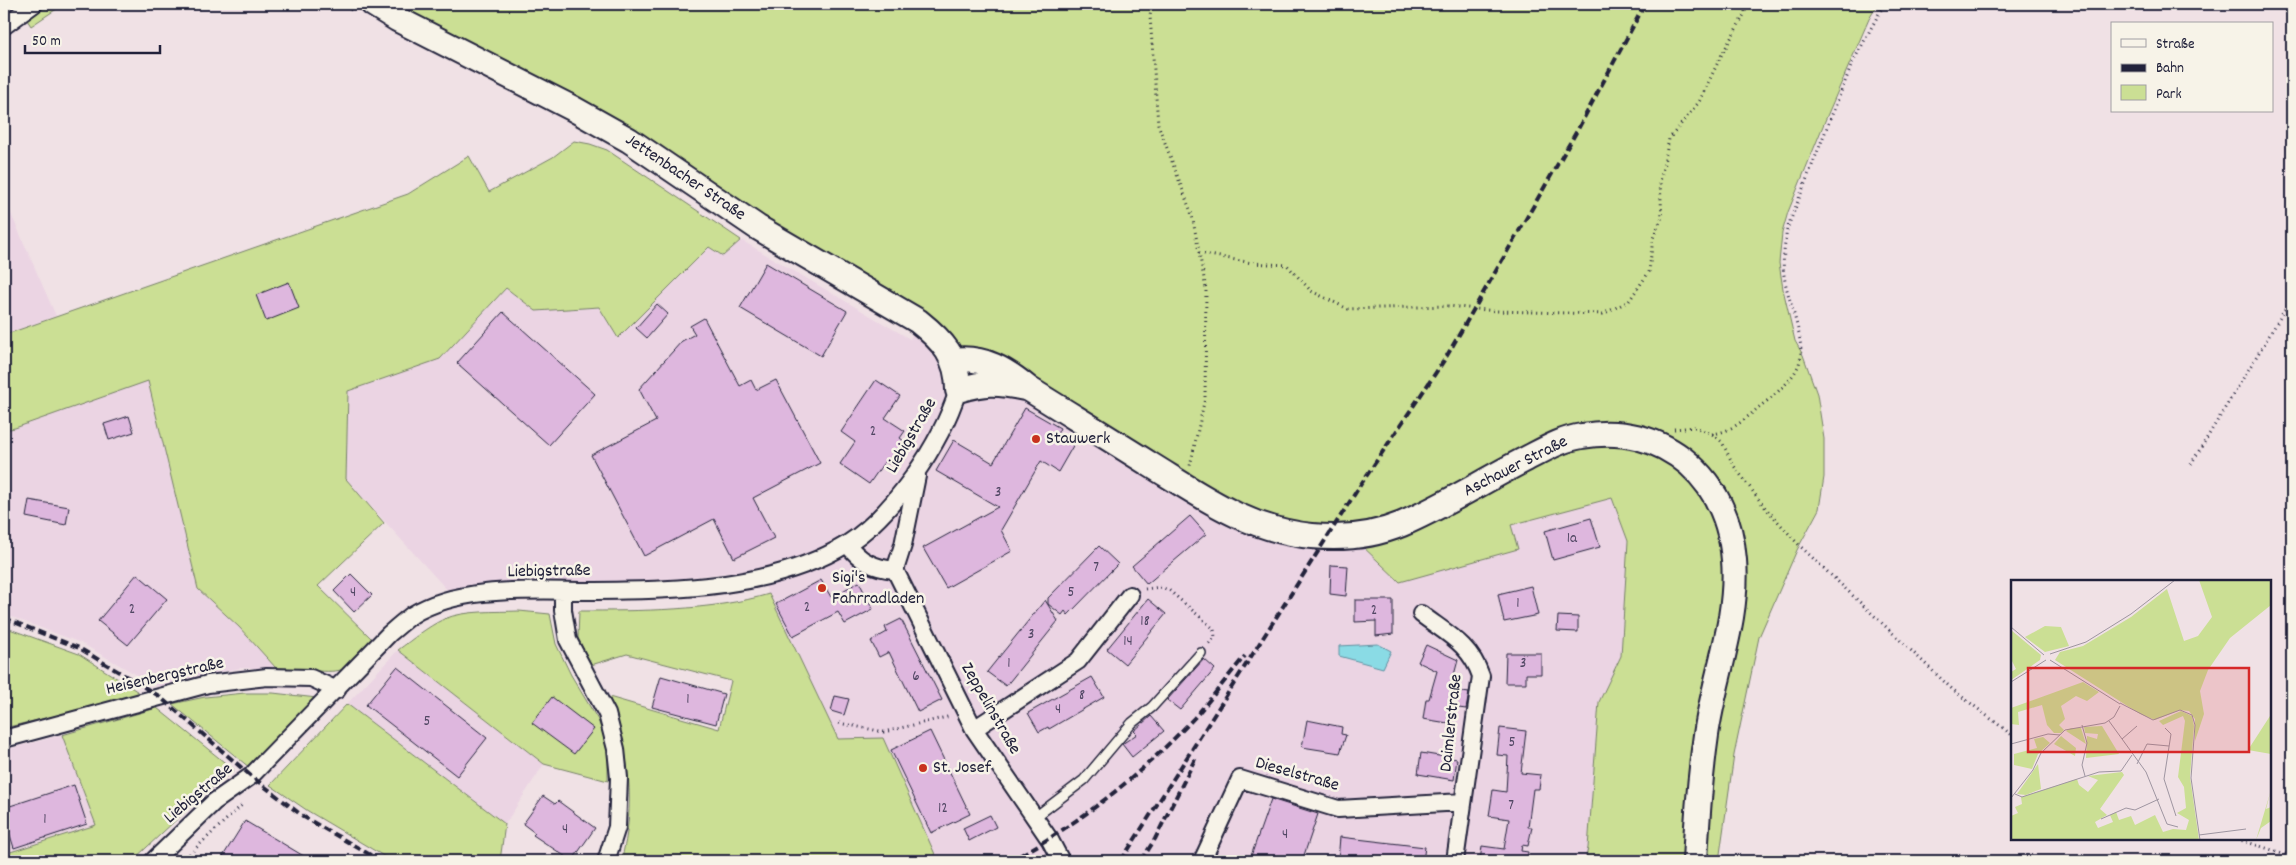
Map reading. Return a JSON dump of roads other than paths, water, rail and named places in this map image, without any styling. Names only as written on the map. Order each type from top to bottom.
[{"type":"street","points":[[4,26],[34,4]]},
{"type":"street","name":"Jettenbacher Straße","points":[[373,4],[397,19],[572,108],[629,140],[758,227],[918,321],[932,332],[953,360],[958,374],[958,390]]},
{"type":"street","name":"Aschauer Straße","points":[[953,360],[968,358],[992,364],[1009,373],[1029,389],[1234,515],[1275,530],[1314,536],[1363,535],[1403,523],[1567,440],[1599,434],[1622,435],[1662,444],[1679,455],[1708,484],[1719,502],[1728,526],[1734,558],[1735,590],[1706,734],[1695,861]]},
{"type":"street","name":"Aschauer Straße","points":[[958,390],[984,382],[1003,383],[1029,389]]},
{"type":"street","name":"Liebigstraße","points":[[153,861],[214,802],[251,776],[337,690],[388,634],[412,615],[438,603],[464,596],[489,593],[630,591],[739,582],[776,574],[805,564],[847,544],[872,524],[897,499],[918,469],[950,416],[958,390]]},
{"type":"street","points":[[847,544],[858,558],[881,569],[895,570],[903,545],[918,469]]},
{"type":"street","name":"Zeppelinstraße","points":[[895,570],[974,729],[1061,861]]},
{"type":"street","points":[[563,591],[563,610],[568,640],[607,714],[616,749],[618,778],[617,827],[606,861]]},
{"type":"street","points":[[974,729],[1078,661],[1130,595]]},
{"type":"street","name":"Daimlerstraße","points":[[1421,614],[1467,648],[1476,660],[1481,676],[1455,861]]},
{"type":"street","name":"Heisenbergstraße","points":[[4,739],[208,684],[267,677],[311,678],[337,690]]},
{"type":"street","name":"Dieselstraße","points":[[1202,861],[1240,779],[1338,810],[1463,802]]},
{"type":"lane","points":[[1034,818],[1084,780],[1132,723],[1152,707],[1201,653]]},
{"type":"water","points":[[1378,644],[1391,651],[1383,668],[1339,656],[1339,646]]},
{"type":"railway","points":[[1121,861],[1361,484],[1445,359],[1578,129],[1645,4]]},
{"type":"railway","points":[[4,618],[79,648],[159,696],[251,776],[304,817],[381,861]]},
{"type":"railway","points":[[1010,861],[1036,847],[1084,815],[1152,760],[1194,718],[1245,656]]},
{"type":"railway","points":[[1141,861],[1155,839],[1197,755]]},
{"type":"place","name":"Stauwerk","points":[[1036,439]]},
{"type":"place","name":"Sigi's Fahrradladen","points":[[822,588]]},
{"type":"place","name":"St. Josef","points":[[923,768]]}]
